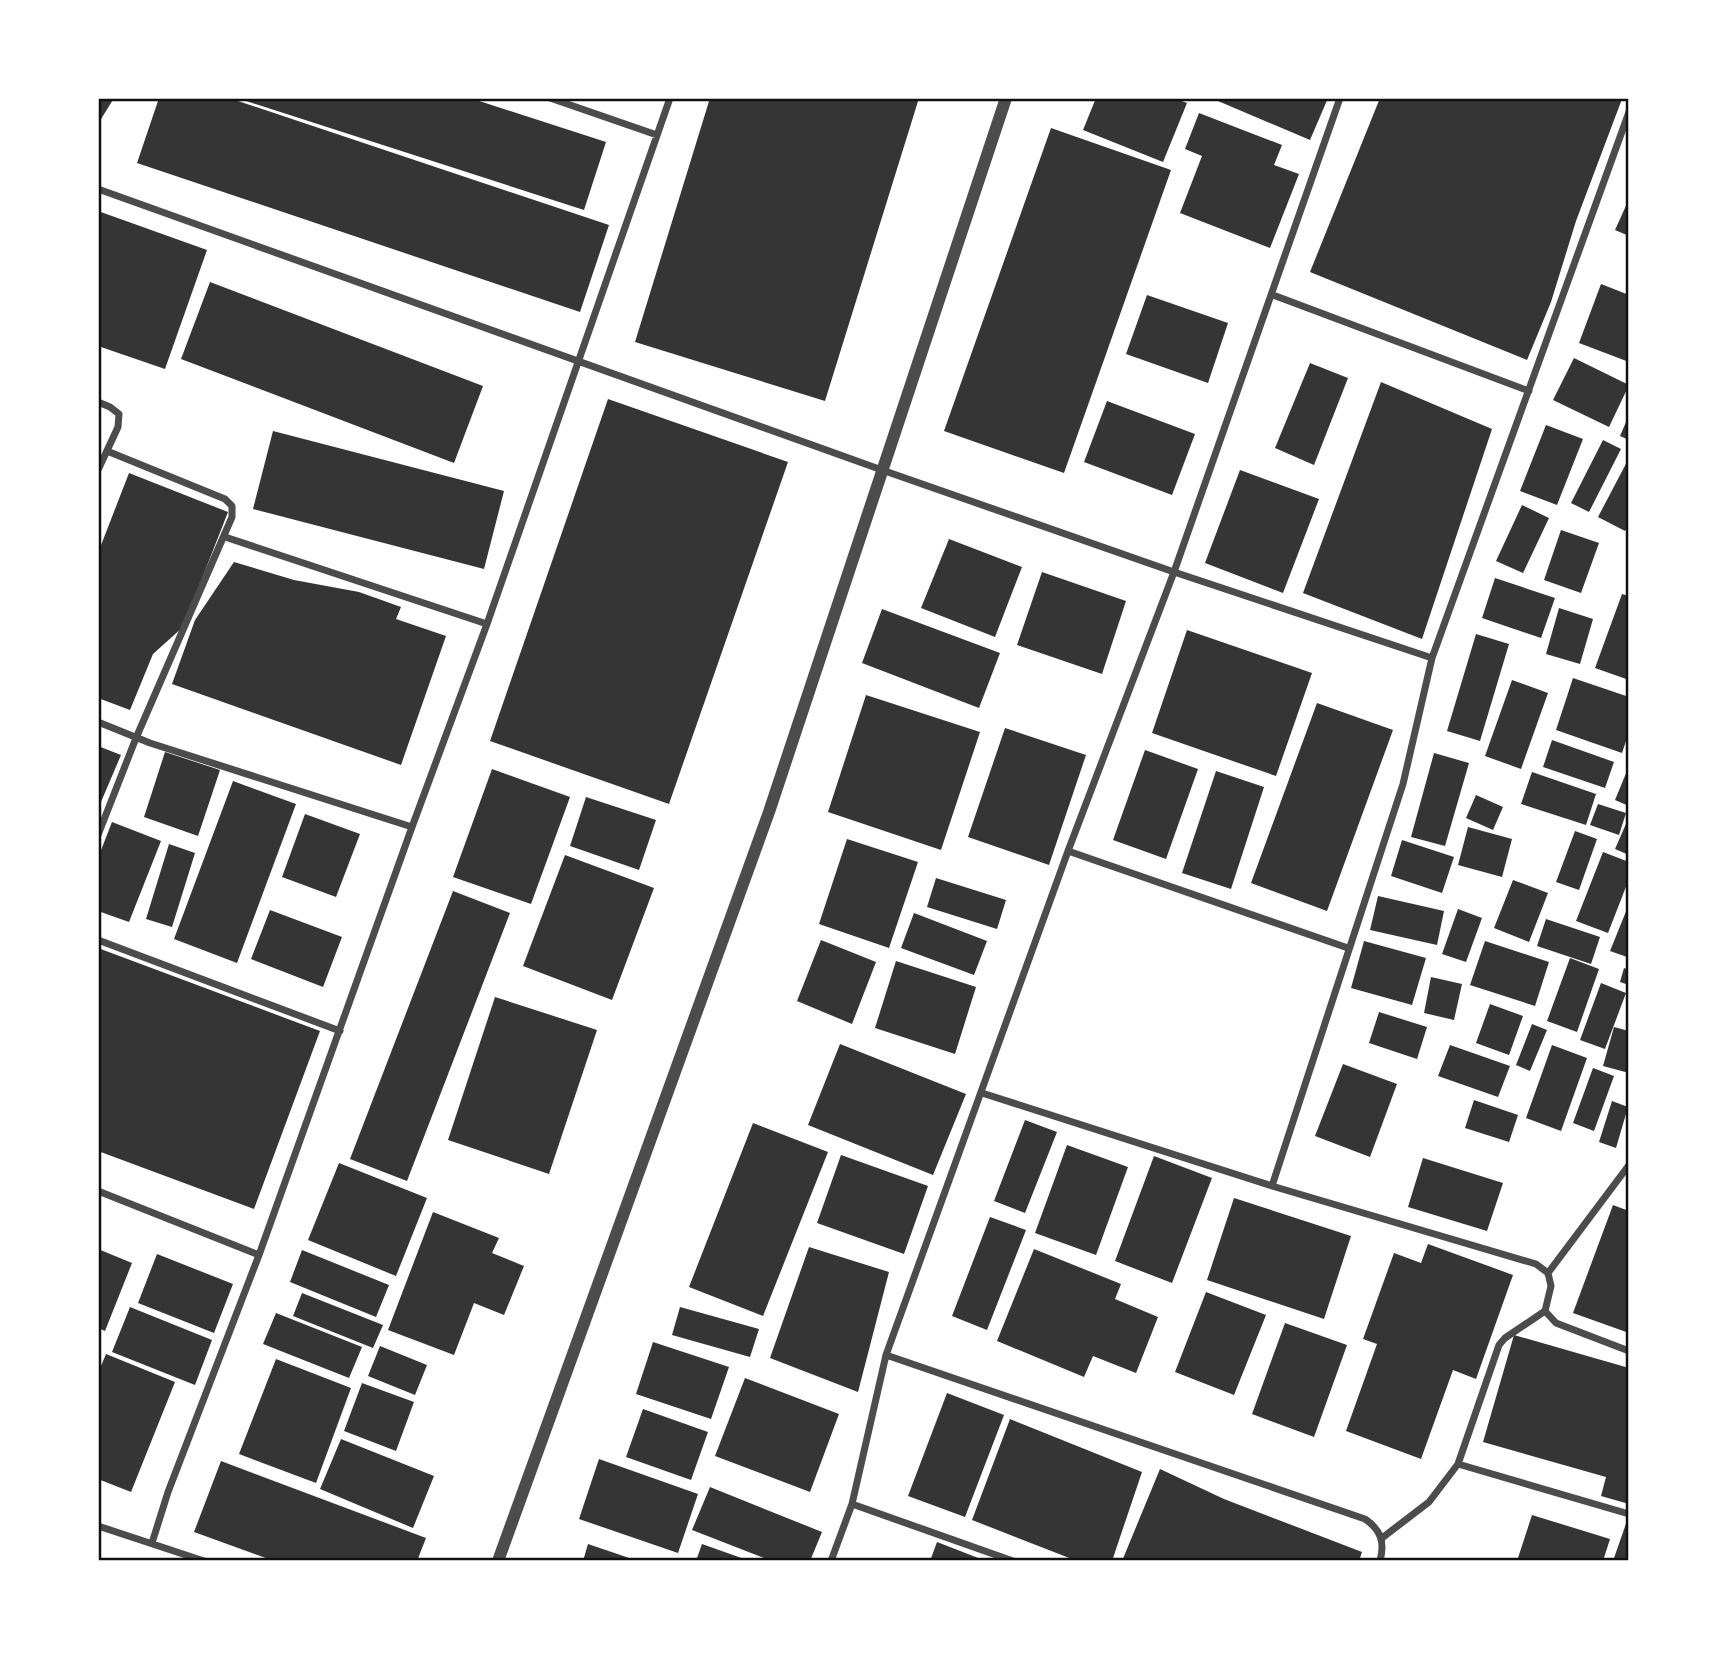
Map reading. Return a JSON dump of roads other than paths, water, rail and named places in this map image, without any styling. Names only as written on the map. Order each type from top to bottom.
[{"type":"street","points":[[550,98],[657,135]]},
{"type":"street","points":[[152,1543],[168,1492],[259,1255],[487,624],[670,98]]},
{"type":"street","points":[[498,1561],[769,812],[1006,98]]},
{"type":"street","points":[[831,1561],[852,1504],[886,1355],[1068,851],[1174,572],[1273,296],[1340,98]]},
{"type":"street","points":[[1272,1186],[1403,784],[1432,658],[1629,112]]},
{"type":"street","points":[[98,189],[881,470],[1432,658]]},
{"type":"street","points":[[1273,296],[1529,391]]},
{"type":"street","points":[[98,402],[119,414],[118,426],[98,470]]},
{"type":"street","points":[[98,835],[136,738],[232,517],[232,506],[225,499],[107,451]]},
{"type":"street","points":[[225,537],[487,624]]},
{"type":"street","points":[[98,722],[136,738],[412,827]]},
{"type":"street","points":[[1068,851],[1348,948]]},
{"type":"street","points":[[98,940],[340,1031]]},
{"type":"street","points":[[982,1093],[1272,1186],[1536,1264],[1548,1273],[1551,1286],[1545,1311],[1499,1345],[1458,1464],[1429,1502],[1382,1538]]},
{"type":"street","points":[[1548,1273],[1629,1165]]},
{"type":"street","points":[[98,1191],[259,1255]]},
{"type":"street","points":[[1545,1311],[1556,1323],[1629,1351]]},
{"type":"street","points":[[886,1355],[1365,1519],[1382,1538],[1380,1561]]},
{"type":"street","points":[[1458,1464],[1629,1514]]},
{"type":"street","points":[[852,1504],[1013,1561]]},
{"type":"street","points":[[98,1526],[204,1561]]}]
